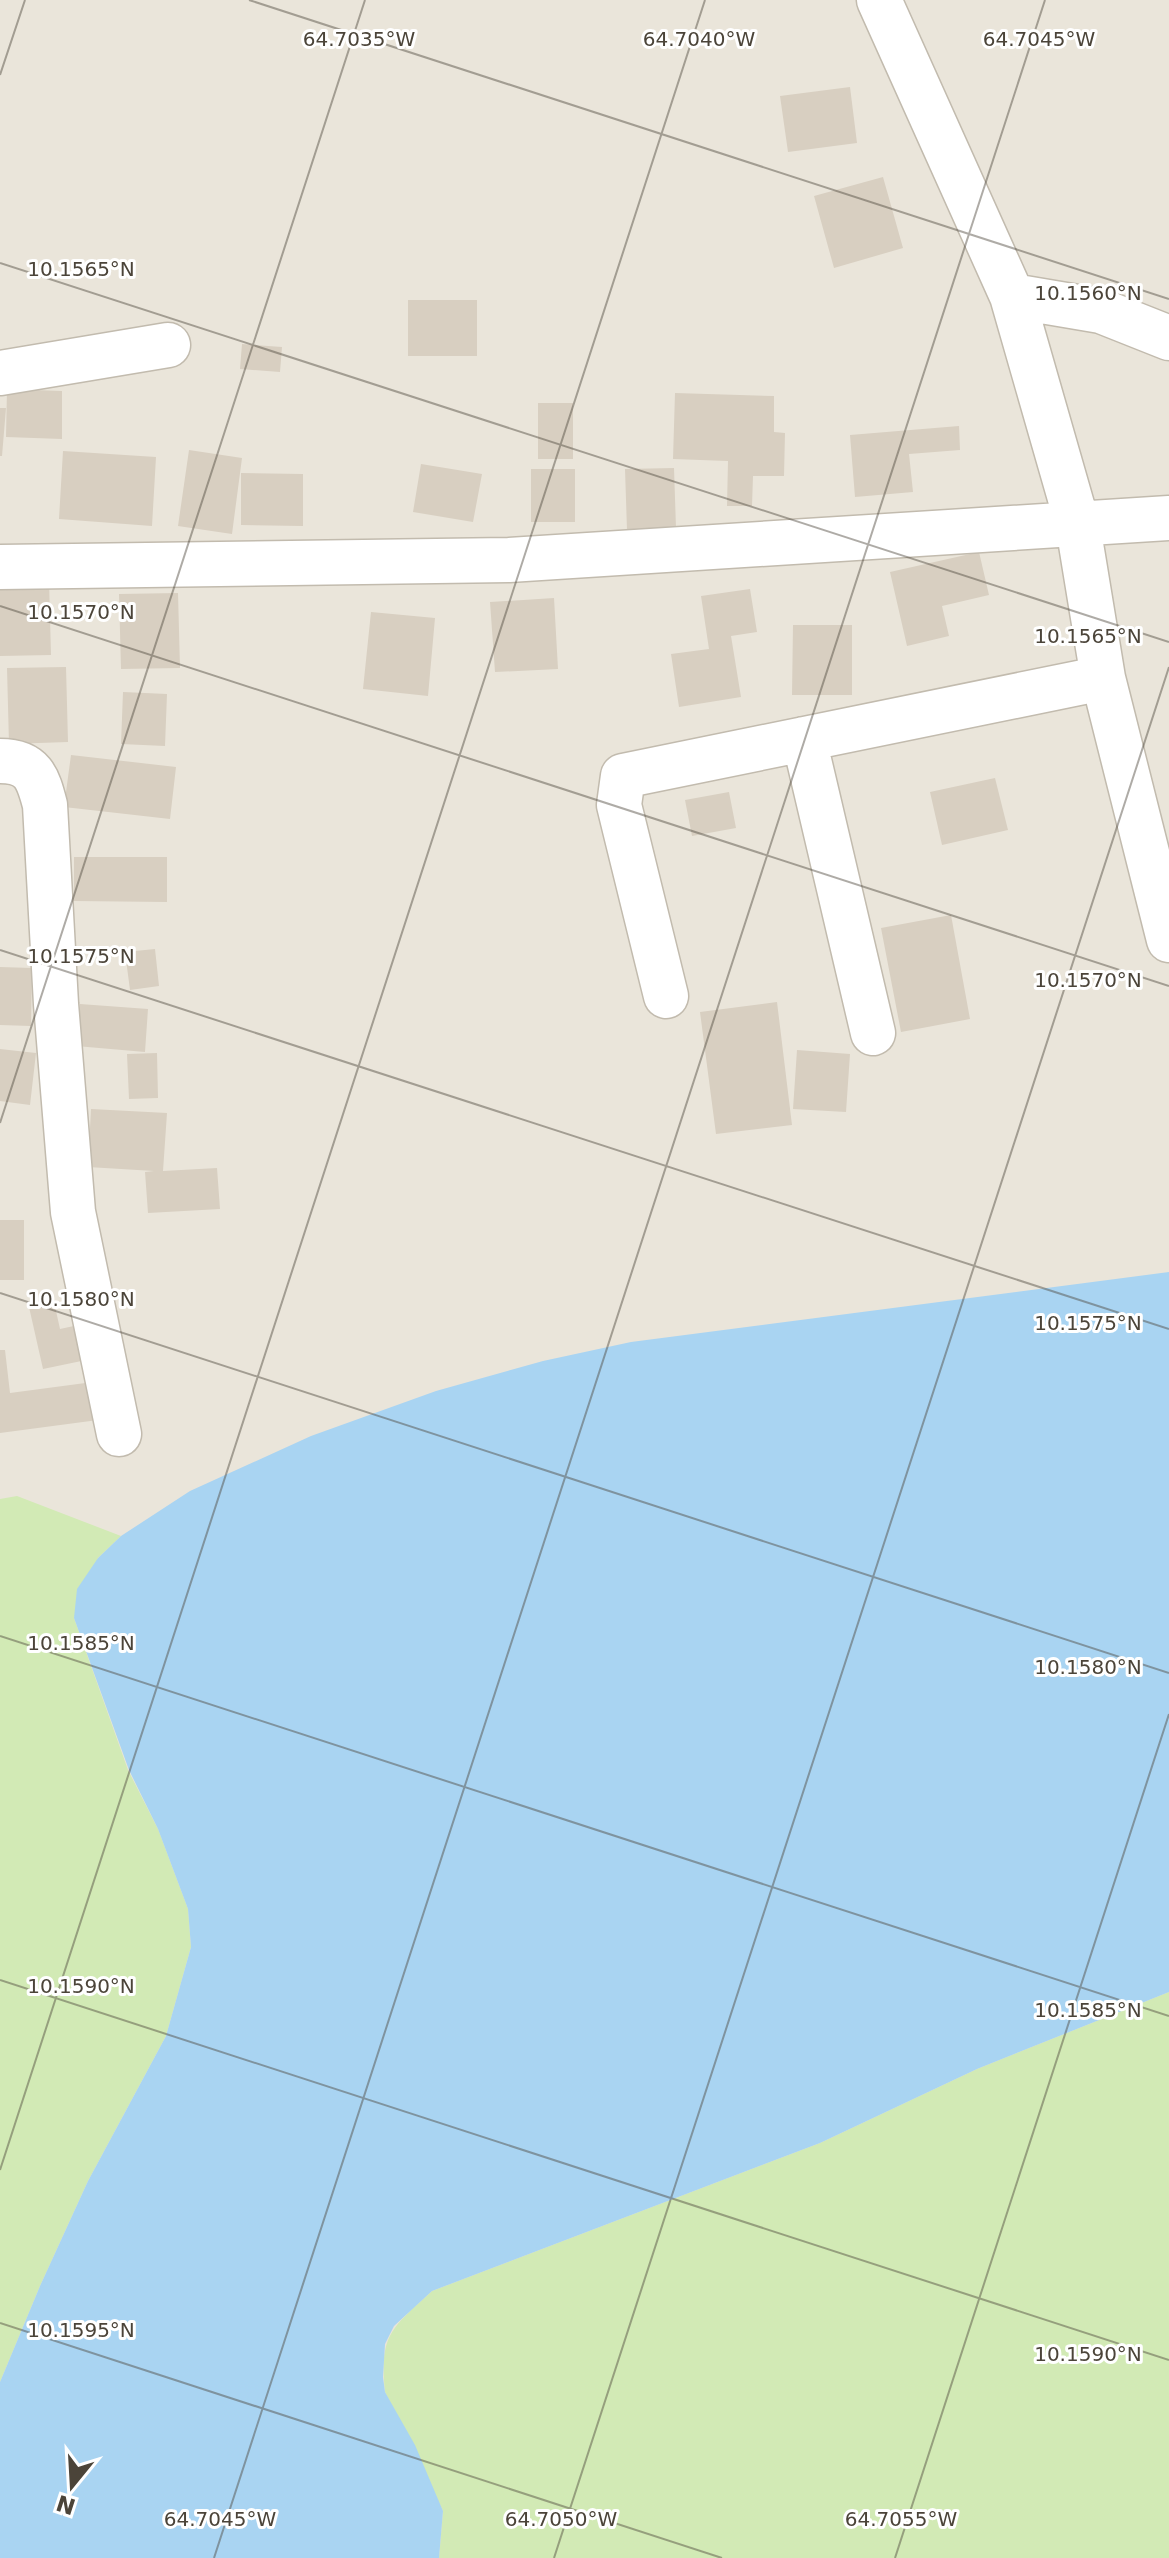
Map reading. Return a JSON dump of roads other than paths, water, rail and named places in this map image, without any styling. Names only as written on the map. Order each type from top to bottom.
[{"type":"street","points":[[879,0],[1012,296],[1078,526],[1103,678],[1169,940]]},
{"type":"street","points":[[1012,296],[1101,311],[1169,338]]},
{"type":"street","points":[[0,373],[168,345]]},
{"type":"street","points":[[0,567],[509,560],[1169,518]]},
{"type":"street","points":[[666,996],[619,805],[623,776],[1103,678]]},
{"type":"street","points":[[804,739],[873,1033]]},
{"type":"street","points":[[0,761],[24,766],[37,776],[45,805],[56,1004],[73,1212],[119,1434]]},
{"type":"water","points":[[1169,1272],[1169,1992],[977,2069],[820,2143],[432,2291],[394,2326],[385,2344],[383,2377],[385,2392],[415,2445],[443,2511],[439,2558],[0,2558],[0,2382],[88,2181],[166,2036],[191,1947],[188,1909],[158,1829],[129,1770],[74,1618],[77,1589],[98,1558],[121,1536],[190,1491],[311,1436],[436,1391],[543,1361],[631,1342]]}]
